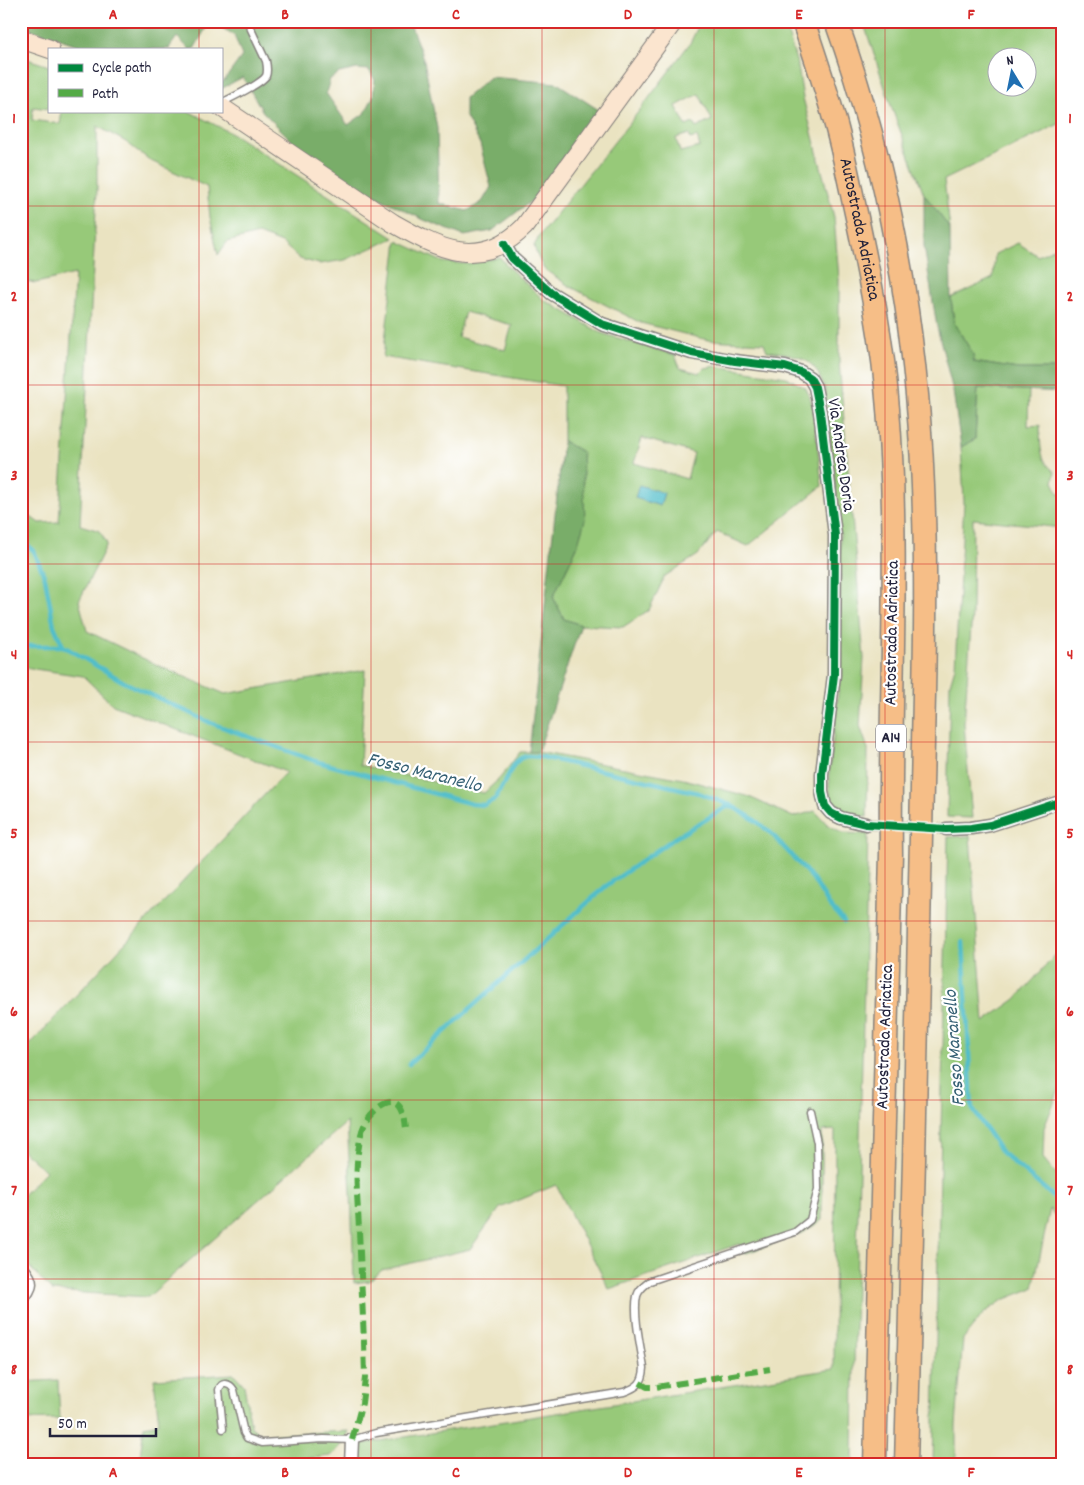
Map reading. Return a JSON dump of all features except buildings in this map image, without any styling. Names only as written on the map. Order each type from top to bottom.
[{"type":"highway","name":"Autostrada Adriatica","points":[[804,21],[834,119],[866,261],[879,336],[888,408],[893,493],[894,640],[890,778],[890,863],[875,1464]]},
{"type":"highway","name":"Autostrada Adriatica","points":[[836,21],[864,106],[898,253],[910,332],[918,405],[923,485],[925,571],[919,950],[906,1464]]},
{"type":"main road","points":[[222,108],[393,223],[421,239],[445,249],[460,252],[493,249],[514,237],[524,227],[674,21]]},
{"type":"main road","points":[[21,39],[48,48]]},
{"type":"street","name":"Via Andrea Doria","points":[[504,244],[512,258],[551,293],[602,324],[692,353],[735,361],[785,367],[801,372],[810,378],[815,387],[820,412],[835,535],[834,675],[822,774],[822,792],[825,806],[831,813],[841,818],[866,824]]},
{"type":"street","points":[[946,828],[971,828],[990,825],[1063,801]]},
{"type":"street","points":[[351,1464],[352,1440]]},
{"type":"lane","points":[[222,102],[260,82],[266,76],[268,68],[266,60],[247,21]]},
{"type":"lane","points":[[223,1428],[219,1390],[223,1384],[231,1385],[234,1390],[244,1434],[247,1438],[262,1443],[324,1439],[352,1440],[376,1433],[633,1389],[644,1377],[636,1306],[637,1295],[641,1288],[650,1282],[795,1232],[810,1220],[818,1189],[817,1143],[810,1110]]},
{"type":"lane","points":[[21,1263],[28,1270],[34,1282],[30,1294],[21,1304]]},
{"type":"green space","points":[[21,21],[210,21],[195,48],[188,48],[177,37],[169,48],[87,48],[21,26]]},
{"type":"green space","points":[[210,21],[409,21],[424,61],[437,128],[439,203],[467,211],[482,202],[491,187],[480,144],[465,115],[465,98],[490,77],[557,83],[599,110],[534,199],[492,231],[464,236],[424,220],[351,184],[292,141],[263,112],[243,77],[222,88],[222,82],[242,56],[234,35]],"holes":[[[357,69],[369,70],[375,80],[373,97],[365,113],[348,125],[326,93],[330,79],[339,73]]]},
{"type":"green space","points":[[701,21],[784,21],[798,67],[803,98],[834,217],[839,279],[839,362],[864,658],[860,726],[868,749],[867,817],[849,814],[840,810],[833,803],[829,789],[840,676],[840,533],[825,389],[817,372],[812,365],[801,358],[767,351],[764,343],[708,340],[641,323],[569,286],[544,269],[534,246],[540,235],[643,106],[690,43]],"holes":[[[699,94],[712,120],[696,128],[693,123],[686,126],[676,106]],[[689,134],[690,139],[697,137],[700,147],[680,152],[676,138]]]},
{"type":"green space","points":[[863,21],[1063,21],[1063,122],[944,180],[950,229],[924,194],[891,106]]},
{"type":"green space","points":[[21,57],[48,66],[48,109],[33,107],[32,120],[60,124],[62,112],[190,112],[233,134],[394,238],[345,260],[319,264],[300,259],[282,243],[258,234],[227,242],[218,255],[210,217],[207,187],[151,161],[126,142],[97,126],[97,189],[80,525],[100,531],[107,544],[79,601],[87,631],[159,666],[225,694],[365,670],[360,765],[484,793],[500,778],[520,752],[538,752],[683,779],[747,796],[793,817],[815,811],[827,824],[843,833],[868,834],[853,1464],[360,1464],[361,1444],[834,1369],[835,1130],[822,1131],[822,1220],[803,1233],[744,1254],[739,1244],[609,1289],[556,1185],[500,1208],[470,1249],[382,1270],[370,1281],[354,1283],[347,1122],[148,1297],[52,1291],[21,1258],[21,1197],[46,1171],[21,1149],[21,1054],[286,772],[113,705],[83,676],[21,667],[21,510],[39,523],[59,522],[75,274],[36,283],[21,281]]},
{"type":"green space","points":[[924,194],[950,229],[951,298],[954,323],[973,354],[974,362],[1018,369],[1063,369],[1063,392],[978,388],[975,439],[961,447],[953,391],[937,327],[924,246]]},
{"type":"green space","points":[[397,241],[443,262],[469,264],[500,257],[508,267],[544,300],[601,333],[675,355],[680,368],[699,373],[705,368],[715,366],[786,377],[806,388],[813,406],[822,486],[748,546],[717,532],[698,555],[665,576],[649,610],[623,627],[581,625],[564,619],[553,597],[577,547],[559,480],[563,441],[563,386],[383,357]],"holes":[[[465,312],[512,325],[505,350],[458,337]],[[642,438],[694,453],[687,479],[634,463]]]},
{"type":"green space","points":[[1018,243],[1038,256],[1063,244],[1063,369],[1018,369],[974,362],[973,354],[954,323],[951,298],[993,278],[995,254]]},
{"type":"green space","points":[[978,388],[1029,390],[1028,426],[1040,425],[1043,457],[1055,472],[1053,482],[1059,494],[1063,495],[1063,528],[973,519],[972,614],[964,723],[972,818],[947,817],[950,684],[955,667],[964,502],[961,447],[975,439]]},
{"type":"green space","points":[[563,441],[582,452],[585,520],[577,547],[553,597],[564,619],[581,625],[538,752],[529,752]]},
{"type":"green space","points":[[970,836],[984,1022],[1016,999],[1059,951],[1063,985],[1063,1074],[1059,1090],[1044,1128],[1043,1158],[1063,1182],[1063,1227],[1050,1209],[1033,1288],[1003,1300],[984,1313],[963,1339],[956,1425],[956,1464],[933,1464],[948,837]]},
{"type":"green space","points":[[234,1374],[244,1385],[251,1427],[261,1435],[349,1431],[344,1442],[331,1456],[253,1464],[139,1464],[144,1426],[159,1423],[154,1379]]},
{"type":"green space","points":[[58,1380],[60,1419],[21,1420],[21,1382]]},
{"type":"water","points":[[639,485],[664,493],[660,506],[635,498]]},
{"type":"waterway","name":"Fosso Maranello","points":[[21,539],[34,551],[45,578],[54,626],[63,646]]},
{"type":"waterway","name":"Fosso Maranello","points":[[21,646],[63,646],[124,682],[211,723],[315,761],[472,804],[484,805],[495,799],[515,763],[527,756],[542,757],[699,793],[730,805],[752,818],[770,832],[813,879],[829,905],[844,922]]},
{"type":"waterway","points":[[409,1064],[606,886],[673,839],[730,805]]},
{"type":"waterway","name":"Fosso Maranello","points":[[963,942],[972,1108],[1002,1153],[1063,1206]]},
{"type":"tunnel","points":[[866,824],[946,829]]},
{"type":"marked path","points":[[352,1440],[362,1403],[365,1378],[357,1188],[360,1139],[367,1120],[385,1103],[395,1103],[399,1106],[404,1115],[406,1128]]},
{"type":"marked path","points":[[640,1383],[647,1387],[656,1387],[770,1369]]},
{"type":"cycle path","points":[[504,244],[512,258],[551,293],[602,324],[692,353],[735,361],[785,367],[801,372],[810,378],[815,387],[820,412],[835,535],[834,675],[822,774],[822,792],[825,806],[831,813],[841,818],[866,824],[946,829],[971,828],[990,825],[1063,801]]}]
